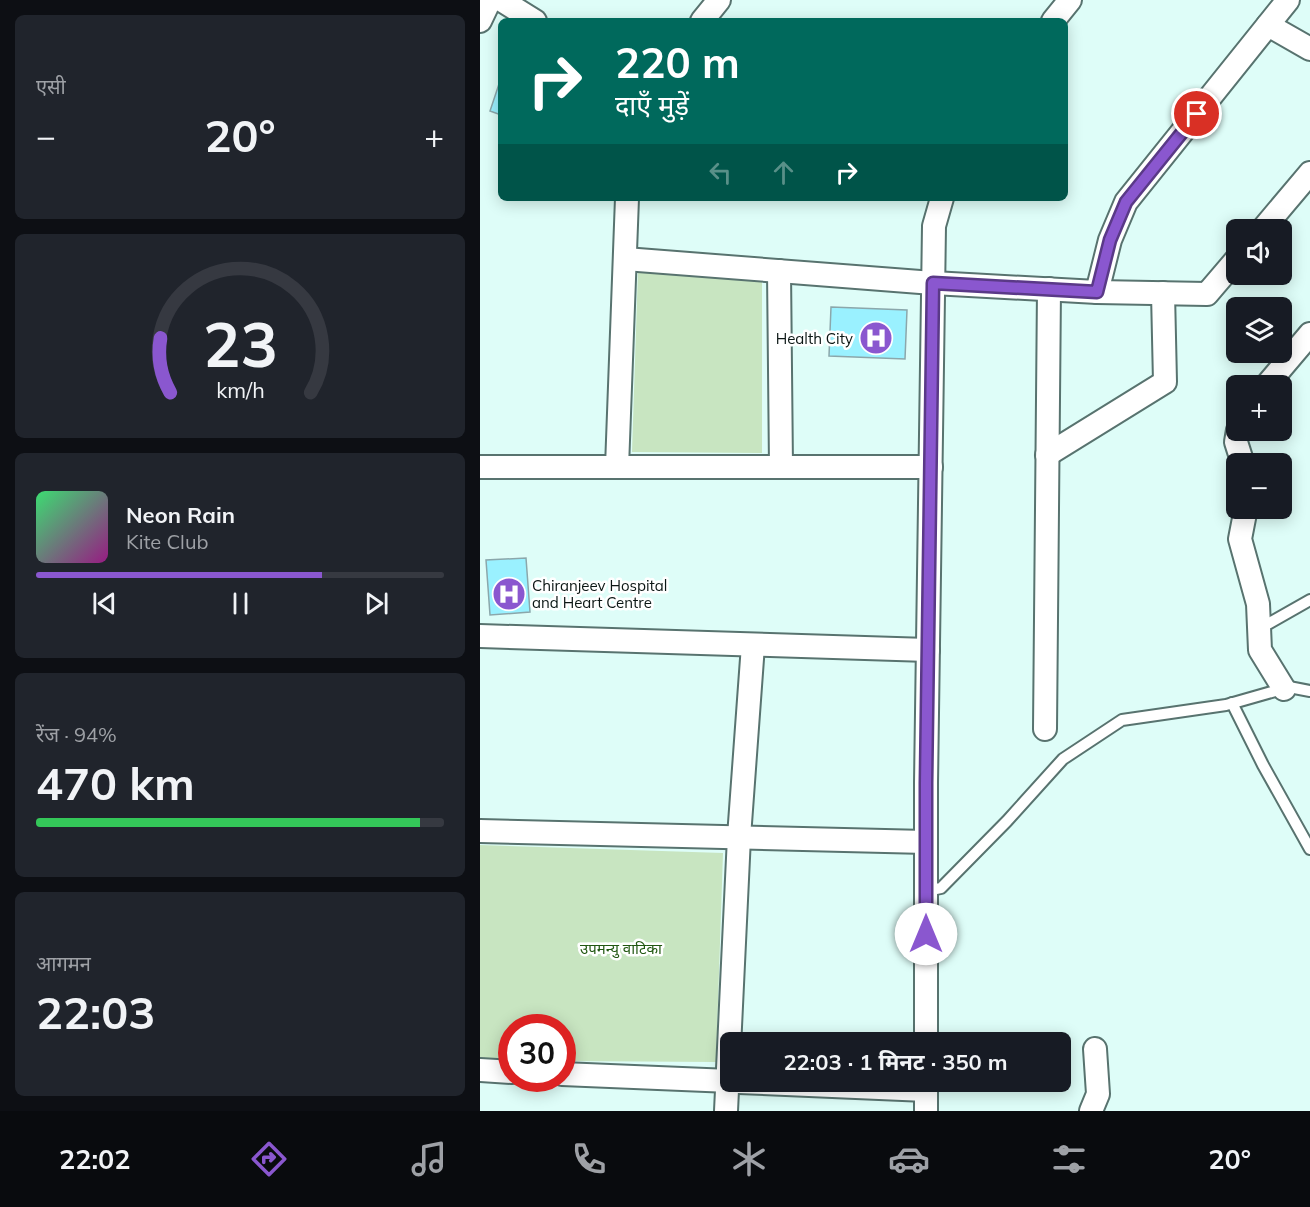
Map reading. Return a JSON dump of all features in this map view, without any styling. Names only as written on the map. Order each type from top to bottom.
[{"type":"street","points":[[501,0],[530,18]]},
{"type":"street","points":[[704,18],[719,0]]},
{"type":"street","points":[[1055,18],[1070,0]]},
{"type":"street","points":[[1097,292],[1110,240],[1126,202],[1288,0]]},
{"type":"street","points":[[1268,25],[1310,49]]},
{"type":"street","points":[[1271,219],[1310,173]]},
{"type":"street","points":[[617,467],[627,201]]},
{"type":"street","points":[[926,1032],[926,842],[934,226],[941,201]]},
{"type":"street","points":[[625,259],[933,283],[1097,292],[1208,294],[1226,272]]},
{"type":"street","points":[[779,271],[781,467]]},
{"type":"street","points":[[1045,729],[1049,289]]},
{"type":"street","points":[[1047,455],[1165,382],[1163,293]]},
{"type":"street","points":[[1275,375],[1310,334]]},
{"type":"street","points":[[480,467],[931,466]]},
{"type":"street","points":[[1244,519],[1240,539],[1258,604],[1260,650],[1284,689]]},
{"type":"street","points":[[480,636],[928,650]]},
{"type":"street","points":[[733,1032],[739,837],[753,645]]},
{"type":"street","points":[[480,831],[926,842]]},
{"type":"street","points":[[1091,1111],[1098,1094],[1095,1049]]},
{"type":"street","points":[[480,1070],[498,1071]]},
{"type":"street","points":[[576,1075],[720,1081]]},
{"type":"street","points":[[726,1111],[730,1092]]},
{"type":"street","points":[[896,1092],[926,1094]]},
{"type":"lane","points":[[1259,629],[1310,600]]},
{"type":"lane","points":[[926,891],[941,888],[1064,759],[1122,720],[1232,703],[1289,687],[1310,691]]},
{"type":"lane","points":[[1232,703],[1263,765],[1310,849]]},
{"type":"green space","points":[[638,270],[762,280],[762,453],[632,452]]},
{"type":"green space","name":"उपमन्यु वाटिका","points":[[480,845],[723,853],[716,1062],[576,1061],[576,1014],[498,1014],[498,1060],[480,1060]]},
{"type":"building","points":[[498,87],[498,114],[490,111]]},
{"type":"building","points":[[831,307],[907,310],[905,359],[829,356]]},
{"type":"building","points":[[526,558],[530,612],[490,615],[486,560]]},
{"type":"place","name":"Health City","points":[[876,338]]},
{"type":"place","name":"Chiranjeev Hospital and Heart Centre","points":[[509,594]]},
{"type":"route","points":[[926,934],[933,283],[1097,292],[1110,240],[1126,202],[1197,114]]}]
